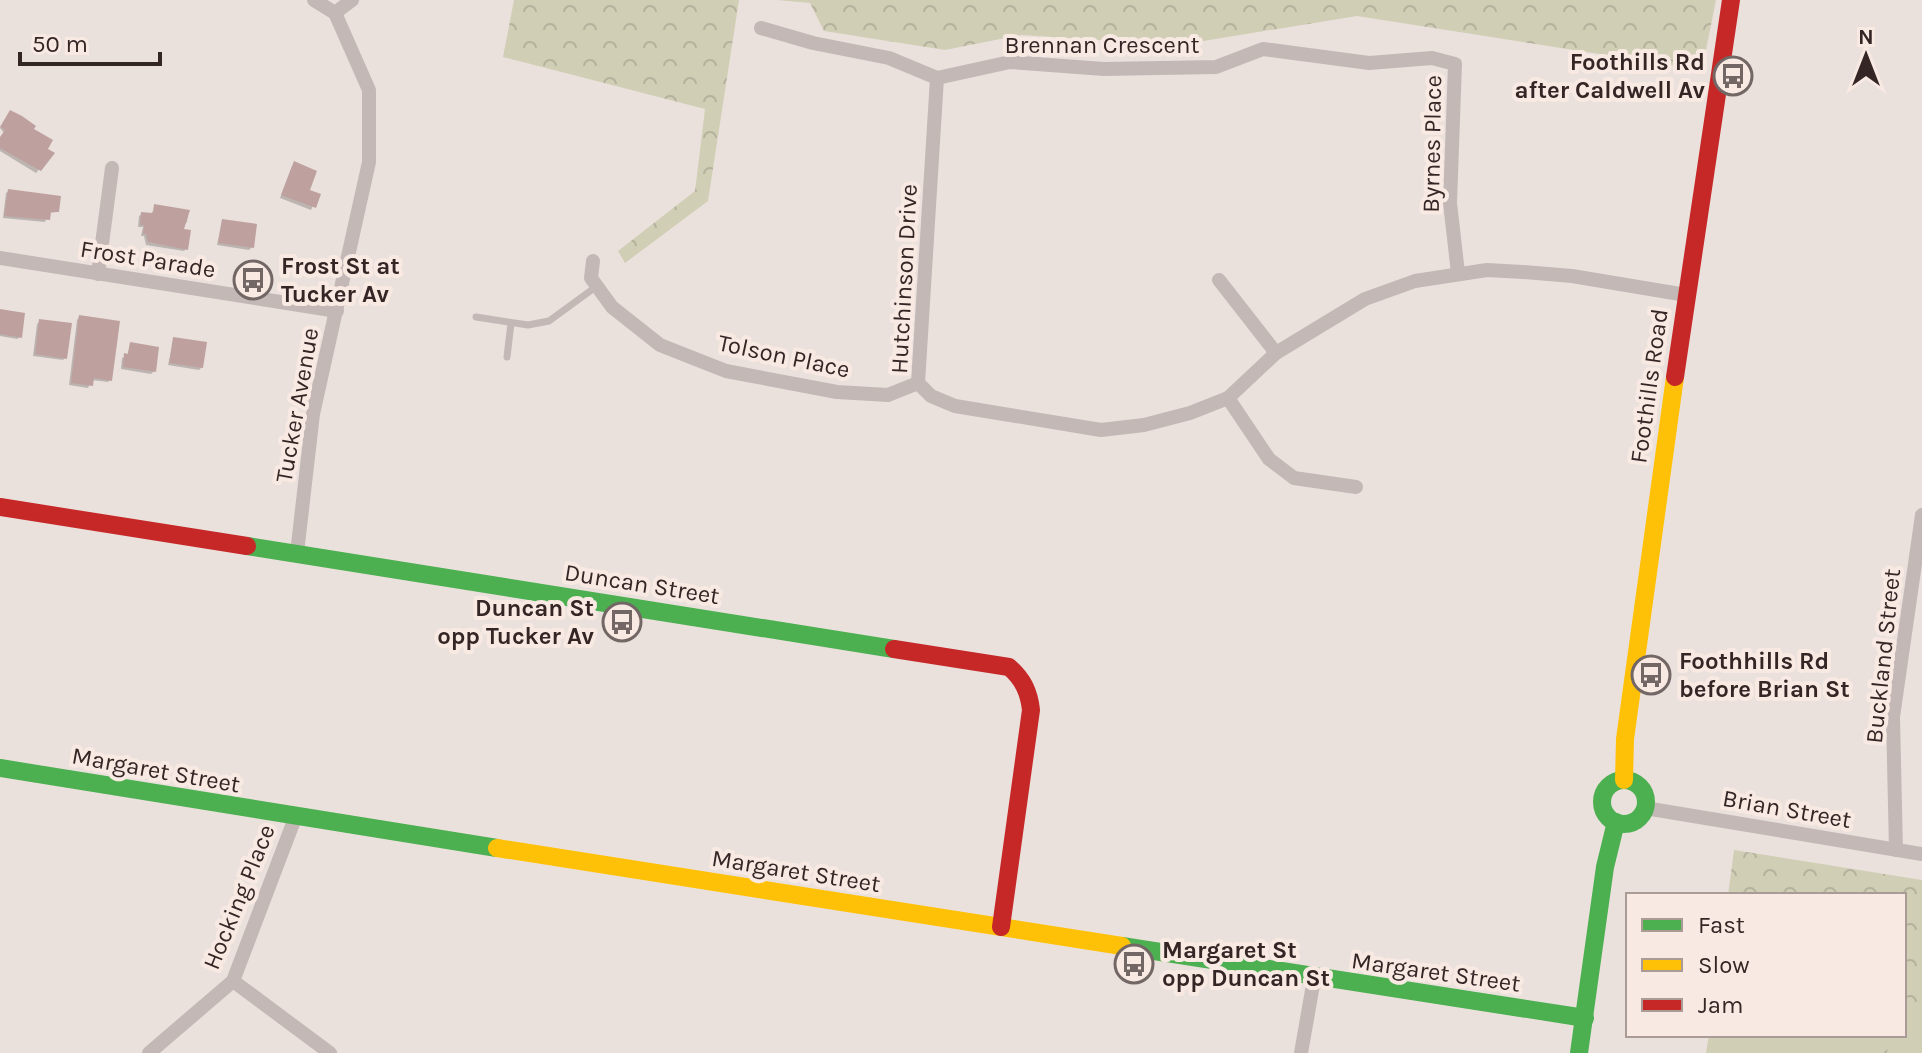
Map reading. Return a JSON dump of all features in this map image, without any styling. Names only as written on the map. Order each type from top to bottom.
[{"type":"street","points":[[314,0],[335,13],[352,0]]},
{"type":"street","name":"Foothills Road","points":[[1624,780],[1625,739],[1686,295],[1731,0]]},
{"type":"street","name":"Tucker Avenue","points":[[297,553],[313,414],[369,162],[369,90],[335,13]]},
{"type":"street","points":[[761,28],[813,43],[889,58],[937,78]]},
{"type":"street","name":"Brennan Crescent","points":[[937,78],[1010,62],[1104,69],[1216,67],[1263,49],[1369,63],[1432,58],[1455,64]]},
{"type":"street","name":"Byrnes Place","points":[[1455,64],[1450,203],[1458,273]]},
{"type":"street","name":"Hutchinson Drive","points":[[937,78],[918,383],[931,396],[955,406],[1101,430],[1144,425],[1190,413],[1228,398],[1276,353],[1365,299],[1415,281],[1458,273],[1487,270],[1572,276],[1686,295]]},
{"type":"street","points":[[98,274],[112,168]]},
{"type":"street","name":"Frost Parade","points":[[0,258],[337,311]]},
{"type":"street","points":[[593,261],[591,278],[597,286]]},
{"type":"street","points":[[1219,280],[1276,353]]},
{"type":"street","name":"Tolson Place","points":[[597,286],[612,307],[660,345],[726,371],[837,392],[888,395],[918,383]]},
{"type":"street","points":[[1228,398],[1269,459],[1294,478],[1356,487]]},
{"type":"street","name":"Duncan Street","points":[[0,507],[1009,667],[1029,690],[1031,710],[1001,927]]},
{"type":"street","name":"Buckland Street","points":[[1896,850],[1893,717],[1922,515]]},
{"type":"street","name":"Margaret Street","points":[[0,768],[295,818],[1001,927],[1314,979],[1585,1018]]},
{"type":"street","points":[[1624,780],[1639,785],[1645,808],[1628,823],[1616,822],[1604,812],[1603,796],[1614,782],[1624,780]]},
{"type":"street","name":"Brian Street","points":[[1645,808],[1922,854]]},
{"type":"street","name":"Hocking Place","points":[[149,1053],[233,981],[295,818]]},
{"type":"street","points":[[1579,1053],[1605,867],[1616,822]]},
{"type":"street","points":[[1301,1053],[1314,979]]},
{"type":"street","points":[[233,981],[330,1053]]},
{"type":"lane","points":[[476,317],[528,325],[549,321],[597,286]]},
{"type":"lane","points":[[507,357],[511,323]]},
{"type":"green space","points":[[514,0],[739,0],[708,201],[625,263],[618,251],[695,191],[705,109],[503,57]]},
{"type":"green space","points":[[777,0],[1716,0],[1702,70],[1357,16],[1179,45],[1021,35],[945,50],[824,31],[810,3]]},
{"type":"green space","points":[[1734,850],[1922,880],[1922,1053],[1706,1053],[1709,1037],[1906,1037],[1906,893],[1728,893]]},
{"type":"green space","points":[[1906,1001],[1922,1004],[1922,1053],[1887,1053],[1890,1037],[1906,1037]]},
{"type":"green space","points":[[1724,1037],[1870,1037],[1867,1053],[1721,1053]]},
{"type":"building","points":[[10,110],[53,140],[48,149],[55,153],[41,171],[0,148],[0,137],[5,130],[0,127]]},
{"type":"building","points":[[294,161],[317,171],[310,190],[321,194],[316,208],[281,195]]},
{"type":"building","points":[[8,189],[61,196],[59,212],[51,212],[50,220],[4,216]]},
{"type":"building","points":[[154,204],[190,210],[184,229],[191,230],[188,250],[148,242],[146,234],[143,234],[144,225],[140,225],[141,212],[153,213]]},
{"type":"building","points":[[222,219],[257,224],[254,248],[218,243]]},
{"type":"building","points":[[0,309],[25,313],[22,338],[0,334]]},
{"type":"building","points":[[79,315],[120,321],[112,381],[94,378],[93,386],[71,383]]},
{"type":"building","points":[[39,319],[72,323],[67,359],[35,354]]},
{"type":"building","points":[[173,337],[207,342],[203,368],[169,363]]},
{"type":"building","points":[[130,342],[159,347],[156,372],[123,367],[124,353],[128,354]]},
{"type":"traffic: fast","points":[[247,546],[894,649]]},
{"type":"traffic: fast","points":[[0,768],[497,848]]},
{"type":"traffic: fast","points":[[1624,780],[1639,787],[1646,802],[1639,817],[1624,824],[1609,817],[1602,802],[1609,787],[1624,780]]},
{"type":"traffic: fast","points":[[1579,1053],[1605,867],[1616,822]]},
{"type":"traffic: fast","points":[[1122,946],[1585,1018]]},
{"type":"traffic: slow","points":[[1624,780],[1625,739],[1675,377]]},
{"type":"traffic: slow","points":[[497,848],[1122,946]]},
{"type":"traffic: jam","points":[[1675,377],[1731,0]]},
{"type":"traffic: jam","points":[[0,507],[247,546]]},
{"type":"traffic: jam","points":[[894,649],[1009,667],[1027,692],[1031,710],[1001,927]]},
{"type":"place","name":"Foothills Rd after Caldwell Av","points":[[1733,76]]},
{"type":"place","name":"Frost St at Tucker Av","points":[[253,280]]},
{"type":"place","name":"Duncan St opp Tucker Av","points":[[622,622]]},
{"type":"place","name":"Foothhills Rd before Brian St","points":[[1651,675]]},
{"type":"place","name":"Margaret St opp Duncan St","points":[[1134,964]]}]
